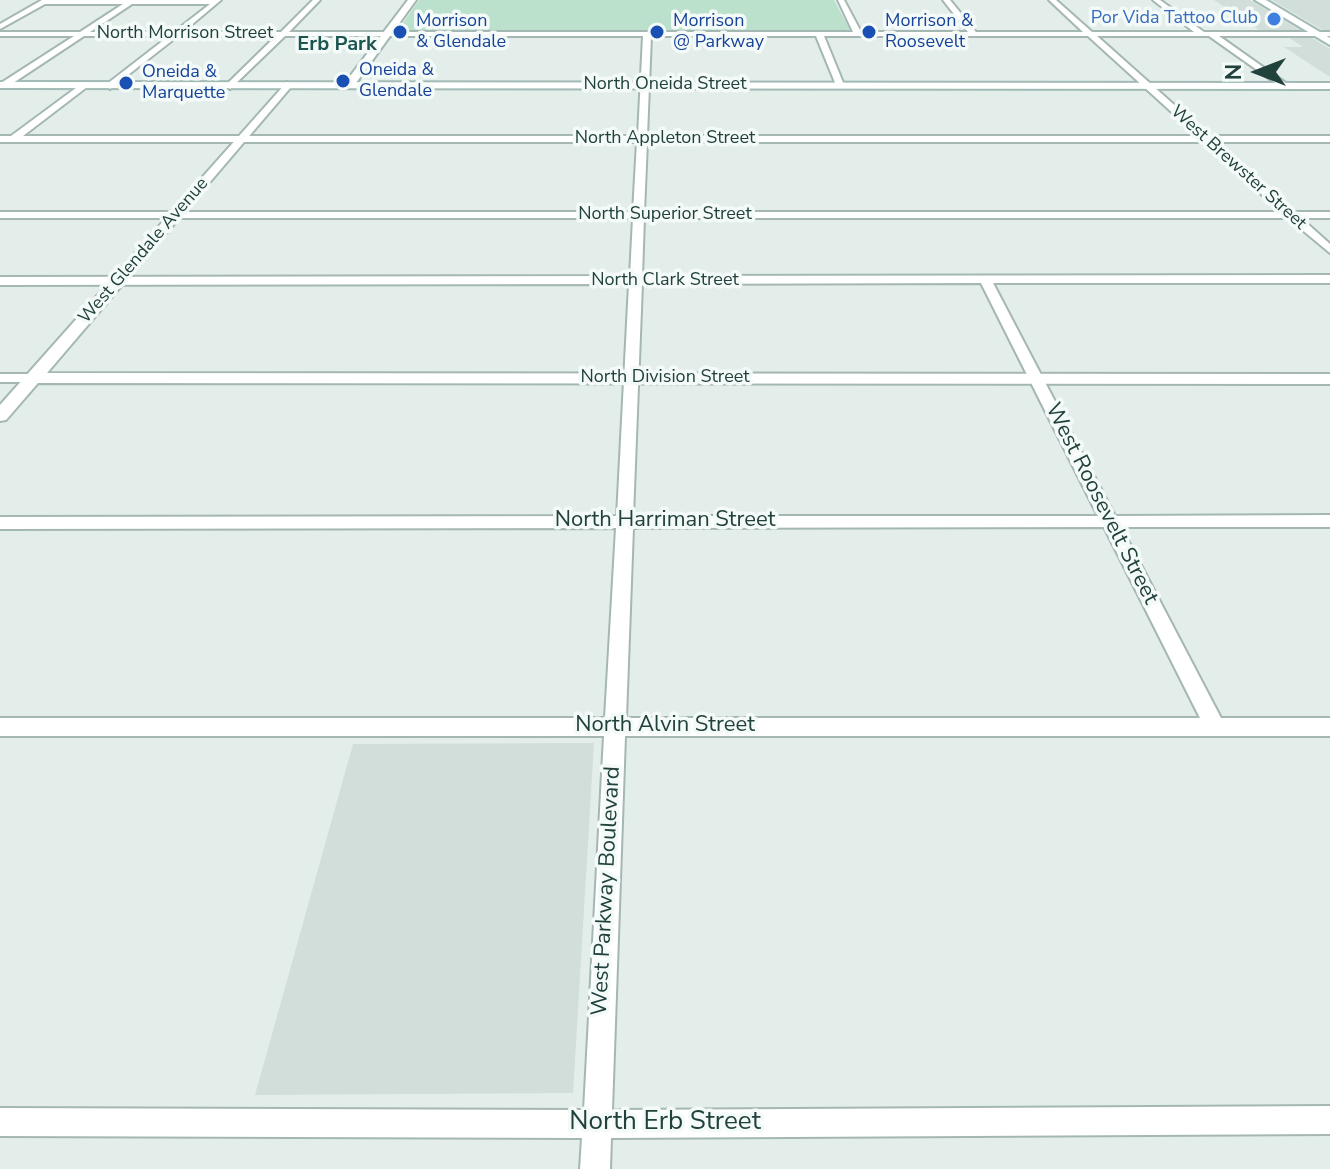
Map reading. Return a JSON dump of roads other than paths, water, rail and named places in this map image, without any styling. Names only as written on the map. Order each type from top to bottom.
[{"type":"main road","points":[[1260,0],[1330,42]]},
{"type":"main road","name":"North Oneida Street","points":[[2,85],[1330,86]]},
{"type":"street","points":[[230,86],[317,0]]},
{"type":"street","points":[[349,85],[412,0]]},
{"type":"street","points":[[841,0],[858,34]]},
{"type":"street","points":[[946,0],[974,34]]},
{"type":"street","name":"West Brewster Street","points":[[1052,0],[1330,250]]},
{"type":"street","points":[[1156,0],[1284,86]]},
{"type":"street","points":[[0,27],[46,1],[218,1]]},
{"type":"street","points":[[110,86],[218,1]]},
{"type":"street","points":[[2,85],[131,2]]},
{"type":"street","name":"North Morrison Street","points":[[0,34],[1330,34]]},
{"type":"street","name":"West Parkway Boulevard","points":[[595,1169],[647,34]]},
{"type":"street","points":[[819,34],[840,85]]},
{"type":"street","points":[[0,149],[84,85]]},
{"type":"street","name":"West Glendale Avenue","points":[[0,416],[287,85]]},
{"type":"street","name":"North Appleton Street","points":[[0,139],[1330,139]]},
{"type":"street","name":"North Superior Street","points":[[0,215],[1330,215]]},
{"type":"street","name":"North Clark Street","points":[[0,281],[1330,279]]},
{"type":"street","name":"West Roosevelt Street","points":[[986,281],[1215,727]]},
{"type":"street","name":"North Division Street","points":[[0,378],[1330,379]]},
{"type":"street","name":"North Harriman Street","points":[[0,523],[1330,521]]},
{"type":"street","name":"North Alvin Street","points":[[0,727],[1330,727]]},
{"type":"street","name":"North Erb Street","points":[[0,1122],[597,1124],[1330,1120]]},
{"type":"place","name":"Por Vida Tattoo Club","points":[[1274,19]]},
{"type":"place","name":"Morrison & Glendale","points":[[400,32]]},
{"type":"place","name":"Morrison @ Parkway","points":[[657,32]]},
{"type":"place","name":"Morrison & Roosevelt","points":[[869,32]]},
{"type":"place","name":"Oneida & Glendale","points":[[343,81]]},
{"type":"place","name":"Oneida & Marquette","points":[[126,83]]},
{"type":"district","name":"Erb Park","points":[[337,45]]}]
